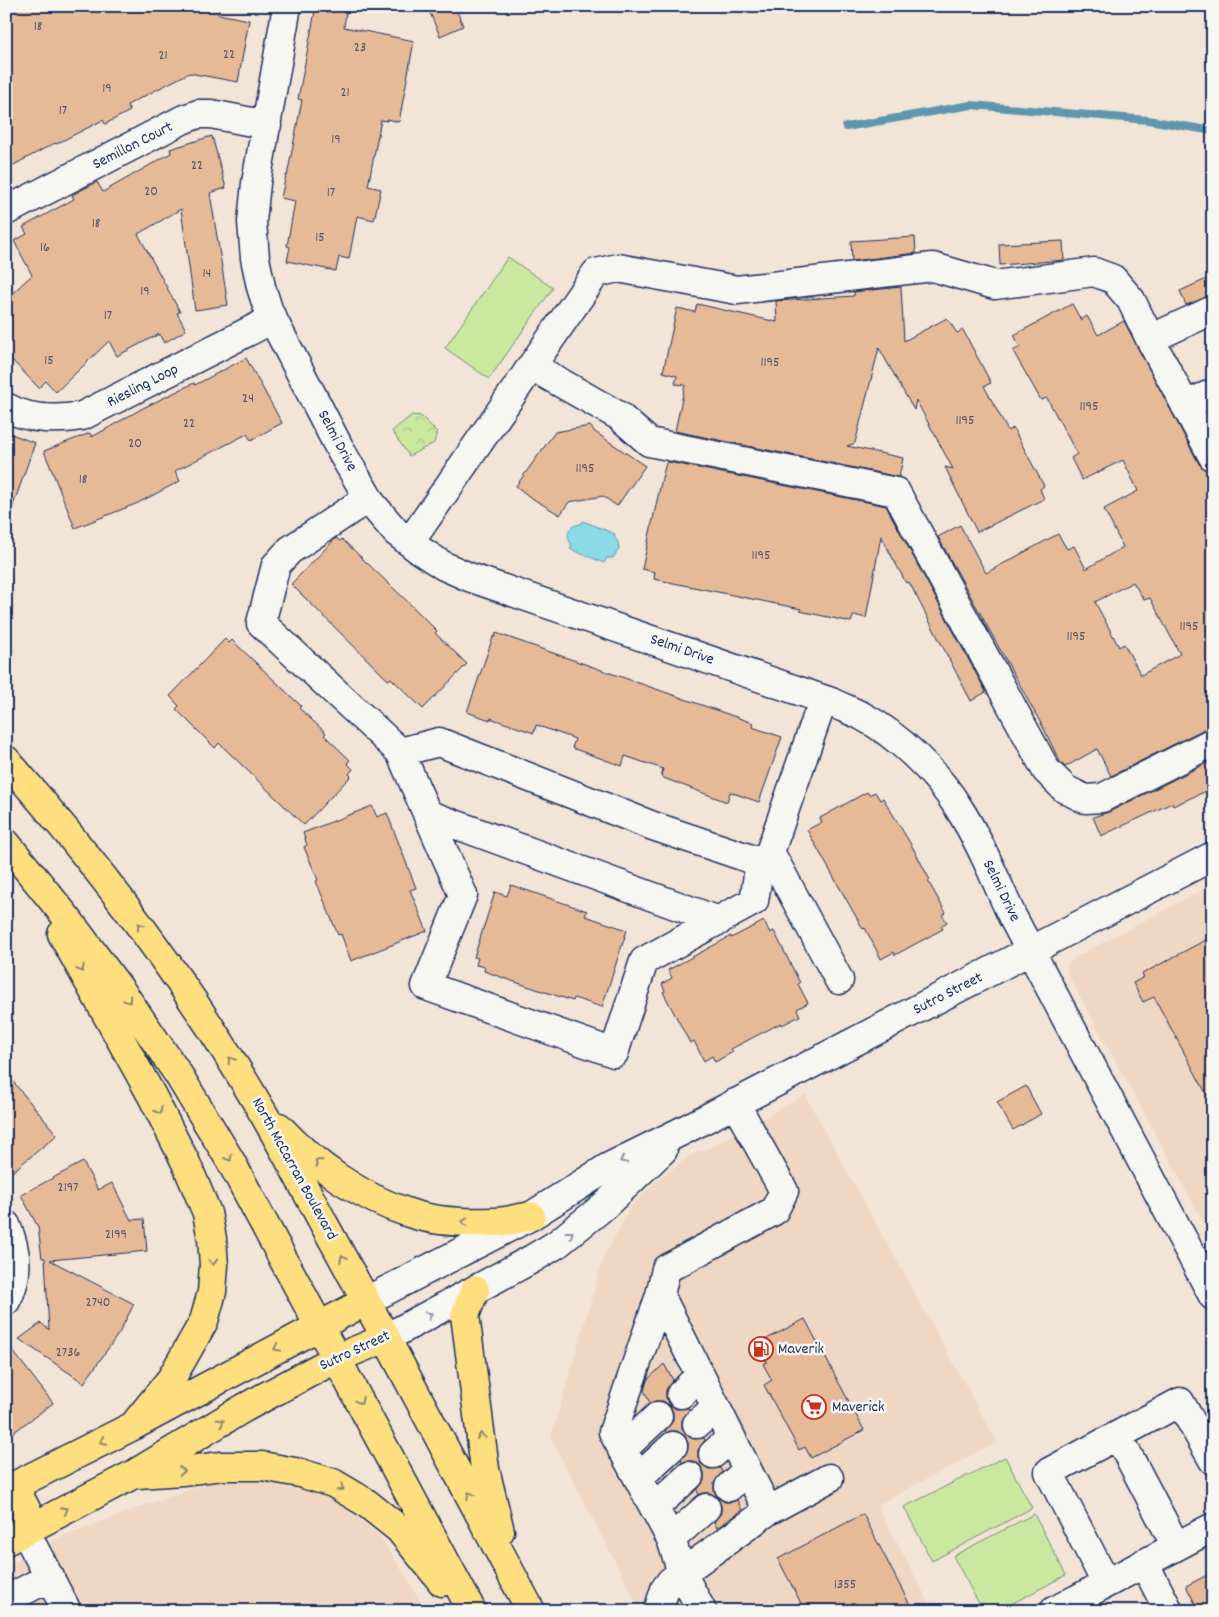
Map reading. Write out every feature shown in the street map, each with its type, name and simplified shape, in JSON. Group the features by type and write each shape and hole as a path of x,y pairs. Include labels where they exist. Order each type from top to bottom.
{"main road":[{"name":"North McCarran Boulevard","path":"6,760 42,801 153,943 257,1102 386,1338 531,1611"},
{"path":"6,843 122,992 178,1074 230,1160 472,1611"},
{"path":"24,864 152,1096 186,1163 207,1213 214,1265 212,1292 204,1321 171,1379 133,1426"},
{"path":"257,1102 296,1144 330,1173 368,1197 410,1214 452,1221 495,1222 531,1216"},
{"path":"475,1290 465,1315 470,1361 485,1469 509,1569"},
{"name":"Sutro Street","path":"10,1488 133,1426 366,1301"},
{"name":"Sutro Street","path":"16,1536 134,1474 244,1408 337,1358 386,1338"},
{"path":"134,1474 182,1472 222,1466 262,1466 300,1473 333,1483 365,1502 399,1529 465,1611"},
{"path":"10,1488 27,1511 16,1536"}],"street":[{"name":"Selmi Drive","path":"287,6 256,183 252,222 255,258 269,312 342,453 368,498 396,532 444,566 470,577 824,700 863,717 905,747 942,784 958,807 1031,951 1213,1296"},
{"name":"Semillon Court","path":"6,211 182,120 198,114 235,118 267,125"},
{"path":"410,542 596,274 618,268 737,290 933,266 995,285 1094,272 1113,279 1131,300 1213,458"},
{"path":"1150,339 1213,310"},
{"name":"Riesling Loop","path":"6,407 29,416 66,419 82,416 273,319"},
{"path":"533,367 619,416 649,442 896,492 1046,770 1065,789 1085,799 1102,798 1213,742"},
{"path":"1185,406 1213,393"},
{"path":"368,498 290,550 276,565 261,623 400,752 463,895 426,986 614,1053 644,961 754,901 765,857 824,700"},
{"path":"400,752 439,742 653,826 765,857 839,980"},
{"path":"427,814 719,921"},
{"name":"Sutro Street","path":"366,1301 531,1216 607,1168 1213,856"},
{"path":"702,1611 682,1573 671,1539 613,1432 660,1295 666,1269 774,1211 784,1191 735,1103"},
{"name":"Sutro Street","path":"386,1338 557,1244 604,1206 682,1131"},
{"path":"6,1225 13,1241 16,1264 12,1292 6,1301"},
{"path":"660,1295 691,1384 738,1479 768,1511"},
{"path":"1106,1583 1049,1472 1180,1402 1213,1460"},
{"path":"622,1450 658,1416"},
{"path":"1118,1436 1176,1546"},
{"path":"638,1478 673,1446"},
{"path":"654,1508 690,1476"},
{"path":"658,1611 665,1589 671,1581 768,1511 829,1478"},
{"path":"671,1539 706,1508"},
{"path":"1071,1607 1106,1583 1213,1527"},
{"path":"16,1536 50,1577 67,1611"},
{"path":"1144,1563 1169,1611"},
{"path":"6,1600 50,1577"}],"shaded area":[{"path":"1213,884 1213,1239 1067,973 1067,965 1076,957"},
{"name":"Maverik","path":"805,1095 997,1442 877,1505 933,1611 641,1611 551,1438 603,1259 631,1206 664,1175 693,1154 709,1148"},
{"path":"234,1477 288,1480 338,1501 379,1535 408,1580 425,1611 6,1611 6,1566 65,1535 183,1491"}],"green space":[{"path":"508,257 553,288 489,379 445,348"},
{"path":"412,415 421,416 437,432 434,443 409,456 392,431"},
{"path":"1005,1457 1032,1508 932,1561 904,1507"},
{"path":"1034,1514 1066,1575 998,1611 983,1611 953,1556"}],"water":[{"path":"583,521 615,534 614,537 618,542 619,549 613,558 607,558 604,563 570,549 572,545 568,538 569,531 573,526 581,524"}],"building":[{"path":"6,6 219,6 218,14 249,20 238,82 189,73 127,105 130,111 105,124 103,120 6,169"},
{"path":"316,6 347,6 344,27 414,41 399,122 387,119 387,121 381,120 368,186 381,189 374,220 357,216 349,259 339,257 336,271 287,261 290,247 287,246 295,201 281,198 302,100 298,99"},
{"path":"427,6 455,6 463,26 440,36"},
{"path":"212,136 226,188 210,193 228,305 195,310 181,209 138,234 180,312 177,313 186,330 164,343 159,334 117,356 109,341 56,392 46,381 39,388 6,354 6,299 32,275 14,241 27,234 23,227 74,199 72,195 97,182 103,192 171,153 170,149"},
{"path":"915,237 916,253 852,261 851,241"},
{"path":"1063,241 1064,260 1000,265 999,244"},
{"path":"1213,276 1213,295 1186,305 1180,291"},
{"path":"901,287 904,341 947,318 957,333 963,330 991,383 984,386 1008,431 1013,428 1044,486 1040,489 1044,499 977,532 945,467 953,469 916,400 914,410 879,348 855,443 847,446 903,458 899,477 675,431 685,385 675,384 677,376 663,372 677,308 695,312 697,304 777,322 776,301 854,296 854,292"},
{"path":"1072,304 1081,320 1087,316 1098,335 1124,321 1199,464 1205,470 1213,473 1213,727 1206,728 1111,776 1097,749 1065,767 1060,762 1044,729 938,537 960,525 986,573 1058,534 1067,549 1074,546 1086,569 1123,547 1104,509 1138,491 1123,460 1082,480 1071,458 1077,454 1047,398 1041,400 1013,351 1020,347 1014,335","holes":["1133,582 1144,600 1150,598 1180,654 1141,675 1124,644 1119,647 1095,602"]},
{"path":"246,358 282,423 251,440 247,434 175,471 180,481 138,503 75,528 44,451 90,433 92,437 143,408 194,383 195,385"},
{"path":"590,426 595,432 645,466 617,506 603,496 569,502 560,515 516,486 555,432"},
{"path":"6,432 35,443 9,517 6,517"},
{"path":"666,463 886,506 986,692 971,701 909,582 906,583 881,536 866,618 854,615 851,622 800,611 801,609 654,579 655,572 642,569 662,478"},
{"path":"336,538 340,541 342,539 411,605 437,631 435,633 467,664 423,709 391,678 388,680 291,584"},
{"path":"496,633 753,723 752,727 782,737 759,802 730,792 727,802 661,777 663,769 625,756 622,766 572,748 575,739 536,725 534,733 467,712"},
{"path":"225,639 229,643 232,640 301,706 299,708 326,733 324,735 350,760 347,763 353,769 349,774 351,776 304,825 219,743 215,748 176,709 179,706 170,696"},
{"path":"1213,760 1213,788 1173,806 1172,803 1101,836 1093,817 1109,812"},
{"path":"867,792 869,795 875,792 880,800 883,798 930,880 928,881 946,913 942,915 947,922 941,926 943,929 895,955 894,952 881,959 865,928 863,929 807,830 822,822 820,818"},
{"path":"372,806 377,817 387,813 416,888 410,890 427,931 351,961 341,934 338,935 316,881 318,880 304,847 307,845 303,833"},
{"path":"511,885 587,911 585,916 627,930 602,1007 574,998 573,1001 518,983 484,971 485,967 476,965 478,958 474,957 495,892 507,896"},
{"path":"764,921 770,933 774,931 808,1003 797,1009 800,1016 782,1025 781,1023 731,1049 733,1052 715,1062 712,1056 704,1061 694,1041 690,1043 663,992 665,991 662,984 672,978 668,970 731,936 731,938"},
{"path":"1213,936 1213,1106 1154,997 1143,1002 1133,983 1144,977 1142,974"},
{"path":"6,1073 57,1135 6,1177"},
{"path":"1026,1086 1041,1114 1013,1130 997,1102"},
{"path":"83,1162 98,1190 112,1183 131,1220 144,1219 147,1251 50,1260 134,1304 119,1333 84,1383 19,1339 41,1323 49,1330 45,1258 42,1258 38,1227 21,1195"},
{"name":"Maverick","path":"805,1319 864,1430 811,1458 805,1447 799,1450 764,1385 772,1380 763,1364 767,1362 757,1344"},
{"path":"6,1342 53,1403 6,1438"},
{"path":"664,1364 673,1380 666,1390 666,1398 670,1405 676,1409 688,1408 689,1410 682,1420 682,1428 685,1434 693,1439 704,1438 705,1440 698,1450 701,1464 709,1469 720,1468 722,1472 714,1483 717,1497 710,1493 699,1495 697,1490 704,1481 704,1472 700,1465 694,1461 682,1463 681,1460 688,1450 685,1436 677,1431 666,1433 665,1431 673,1421 673,1412 670,1406 663,1401 650,1403 644,1391 647,1380"},
{"path":"717,1497 725,1502 737,1500 742,1510 717,1528 714,1522 721,1513 721,1505"},
{"path":"863,1514 913,1611 805,1611 778,1559"},
{"path":"1213,1572 1213,1611 1199,1611 1186,1586"}],"waterway":[{"path":"846,127 971,105 1148,120 1213,131"}],"place":[{"name":"Maverik","path":"761,1349"},
{"name":"Maverick","path":"814,1407"}]}
